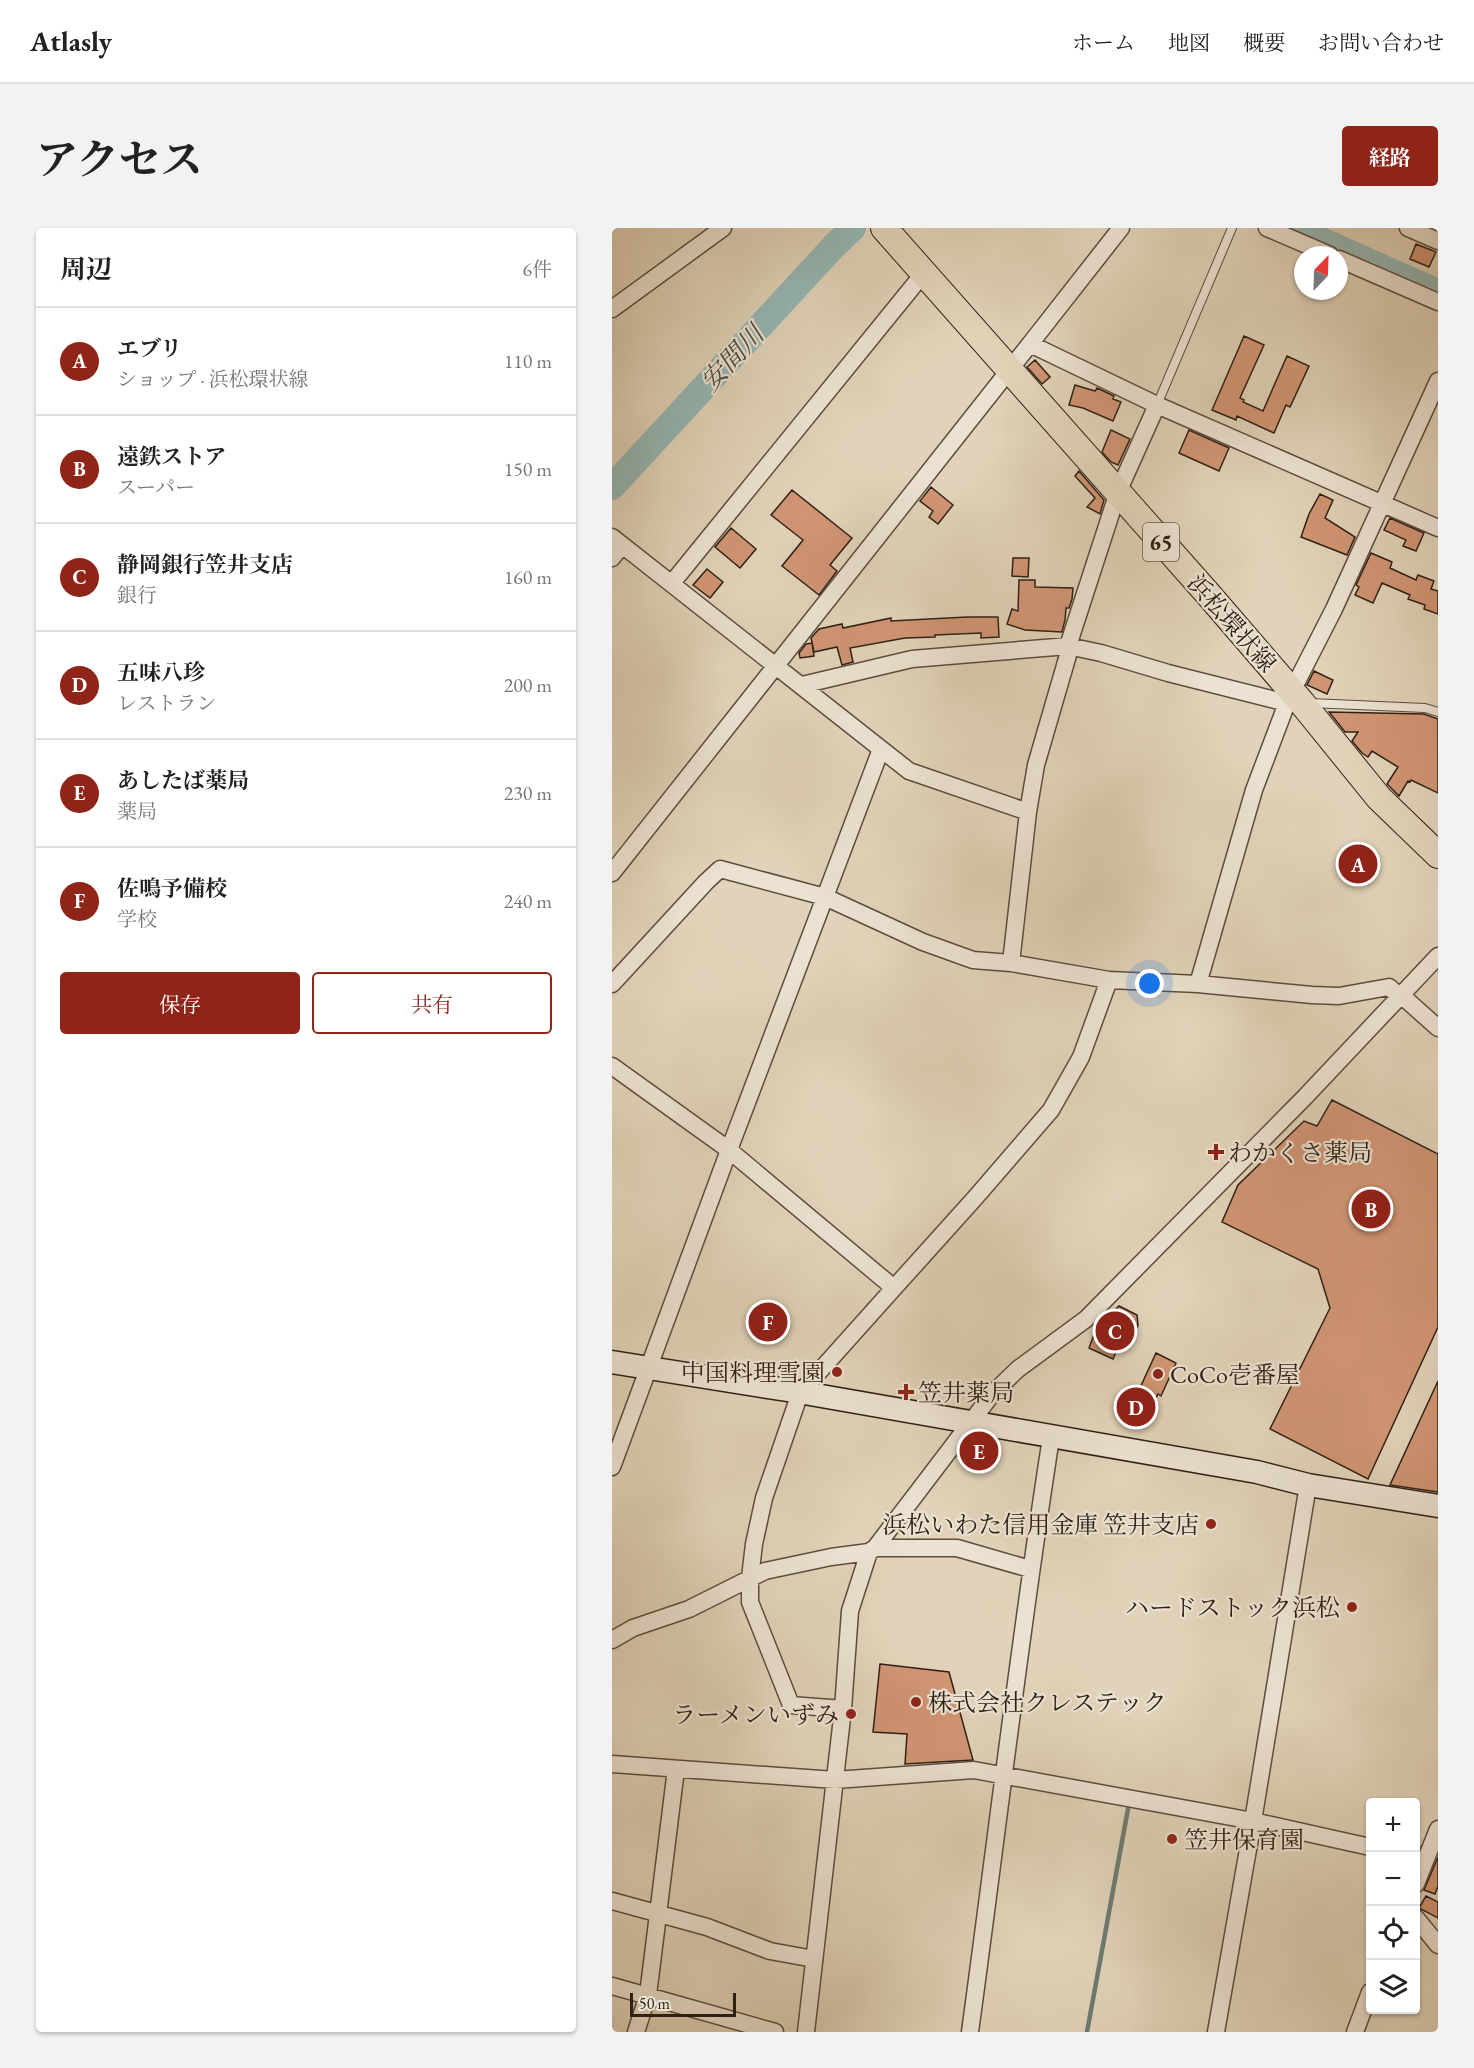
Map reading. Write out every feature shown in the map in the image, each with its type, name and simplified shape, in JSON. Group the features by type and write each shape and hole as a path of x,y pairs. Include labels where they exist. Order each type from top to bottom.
{"main road":[{"name":"浜松環状線","path":"884,228 1118,492 1379,798 1438,855"}],"street":[{"path":"612,309 723,228"},
{"path":"612,873 1121,228"},
{"path":"1268,228 1309,246"},
{"path":"1408,228 1438,241"},
{"path":"1348,263 1438,302"},
{"path":"672,583 923,274"},
{"path":"1030,344 1157,405 1438,528"},
{"path":"1198,984 1254,790 1438,381"},
{"path":"1011,963 1028,812 1036,765 1068,655 1068,646 1118,492 1157,405"},
{"path":"615,547 672,583 909,771 1028,812"},
{"path":"802,685 912,660 1068,646 1101,653 1168,673 1294,699"},
{"path":"612,1467 881,749"},
{"path":"612,984 720,868 825,897 923,942 973,960 1011,963 1109,980 1198,984 1330,996 1389,987 1438,1028"},
{"path":"806,2032 843,1709 850,1611 872,1550 993,1393 1018,1369 1086,1319 1305,1096 1438,956"},
{"path":"843,1709 790,1705 750,1602 754,1544 764,1498 800,1393 1051,1110 1081,1057 1109,980"},
{"path":"612,1066 729,1150 894,1288"},
{"path":"612,1362 1257,1472 1308,1485 1438,1506"},
{"path":"970,2032 1030,1569 1051,1438"},
{"path":"1216,2032 1308,1485"},
{"path":"612,1640 633,1628 689,1609 750,1578 785,1565 872,1550 957,1548 1030,1569"},
{"path":"612,1764 835,1780 974,1770 1254,1816 1366,1846"},
{"path":"636,2032 648,1995 676,1769"},
{"path":"1420,1875 1438,1829"},
{"path":"612,1901 707,1927 770,1951 814,1959"},
{"path":"1420,1923 1438,1945"},
{"path":"612,1986 775,2032"},
{"path":"1355,2032 1366,2004"}],"lane":[{"path":"1157,405 1232,228"},
{"path":"1294,699 1425,708 1438,712"}],"building":[{"path":"1416,244 1436,252 1429,267 1410,259"},
{"path":"1244,336 1264,345 1240,398 1244,400 1243,402 1263,411 1287,356 1309,366 1290,407 1286,405 1274,433 1237,416 1236,420 1212,410"},
{"path":"1035,360 1050,377 1042,384 1027,367"},
{"path":"1075,385 1095,391 1097,388 1121,402 1113,421 1083,408 1069,405"},
{"path":"1111,430 1130,439 1118,465 1111,462 1102,452"},
{"path":"1189,430 1229,448 1219,471 1179,453"},
{"path":"1079,471 1104,500 1100,514 1087,507 1095,498 1075,476"},
{"path":"931,487 953,505 938,524 929,517 933,511 920,501"},
{"path":"792,490 852,538 830,565 837,571 819,595 782,566 803,540 771,515"},
{"path":"1320,494 1333,500 1325,518 1355,537 1347,555 1301,537 1309,514"},
{"path":"1390,518 1424,533 1416,551 1403,546 1406,540 1384,530"},
{"path":"731,528 756,549 740,568 715,547"},
{"path":"1371,553 1392,562 1390,568 1416,580 1418,575 1434,581 1431,589 1438,591 1438,614 1424,609 1425,605 1408,599 1410,595 1382,583 1373,603 1355,595 1359,587 1356,585"},
{"path":"1013,558 1029,558 1028,577 1012,576"},
{"path":"707,569 723,582 710,598 693,585"},
{"path":"1019,580 1035,580 1035,587 1073,588 1069,608 1066,608 1062,632 1025,630 1007,624 1012,609 1018,611"},
{"path":"998,617 999,637 981,638 981,633 905,638 850,648 853,662 842,665 837,647 814,652 811,638 819,629 842,624 843,628 891,618 891,621"},
{"path":"812,643 814,656 800,658 799,653 806,644"},
{"path":"1314,671 1333,680 1327,694 1307,685"},
{"path":"1329,712 1424,714 1438,719 1438,793 1411,780 1399,796 1387,784 1398,767 1372,751 1368,757 1362,753 1352,741 1358,732 1345,732"},
{"path":"1332,1100 1438,1154 1438,1327 1368,1479 1270,1429 1330,1308 1318,1269 1222,1222 1238,1185 1304,1121 1317,1126"},
{"path":"1119,1306 1137,1315 1138,1325 1133,1336 1123,1335 1113,1359 1089,1348 1097,1327"},
{"path":"1156,1353 1176,1363 1161,1396 1158,1394 1142,1428 1117,1417 1131,1386 1139,1390"},
{"path":"1438,1381 1438,1492 1390,1485"},
{"name":"株式会社クレステック","path":"880,1664 949,1672 973,1760 905,1764 907,1734 873,1732"},
{"path":"1438,1857 1438,1886 1435,1894 1424,1890"},
{"path":"1426,1896 1438,1902 1438,1918 1420,1909"}],"waterway":[{"name":"安間川","path":"612,487 853,228"},
{"name":"安間川","path":"1294,228 1438,292"},
{"path":"1087,2032 1128,1809"},
{"path":"1420,1848 1438,1852"}],"place":[{"name":"エブリ","path":"1358,864"},
{"name":"わかくさ薬局","path":"1216,1152"},
{"name":"遠鉄ストア","path":"1371,1209"},
{"name":"佐鳴予備校","path":"768,1322"},
{"name":"静岡銀行笠井支店","path":"1115,1331"},
{"name":"中国料理雪園","path":"837,1372"},
{"name":"CoCo壱番屋","path":"1158,1374"},
{"name":"笠井薬局","path":"906,1392"},
{"name":"五味八珍","path":"1136,1407"},
{"name":"あしたば薬局","path":"979,1451"},
{"name":"浜松いわた信用金庫 笠井支店","path":"1211,1524"},
{"name":"ハードストック浜松","path":"1352,1607"},
{"name":"株式会社クレステック","path":"916,1702"},
{"name":"ラーメンいずみ","path":"851,1714"},
{"name":"笠井保育園","path":"1172,1839"}]}
